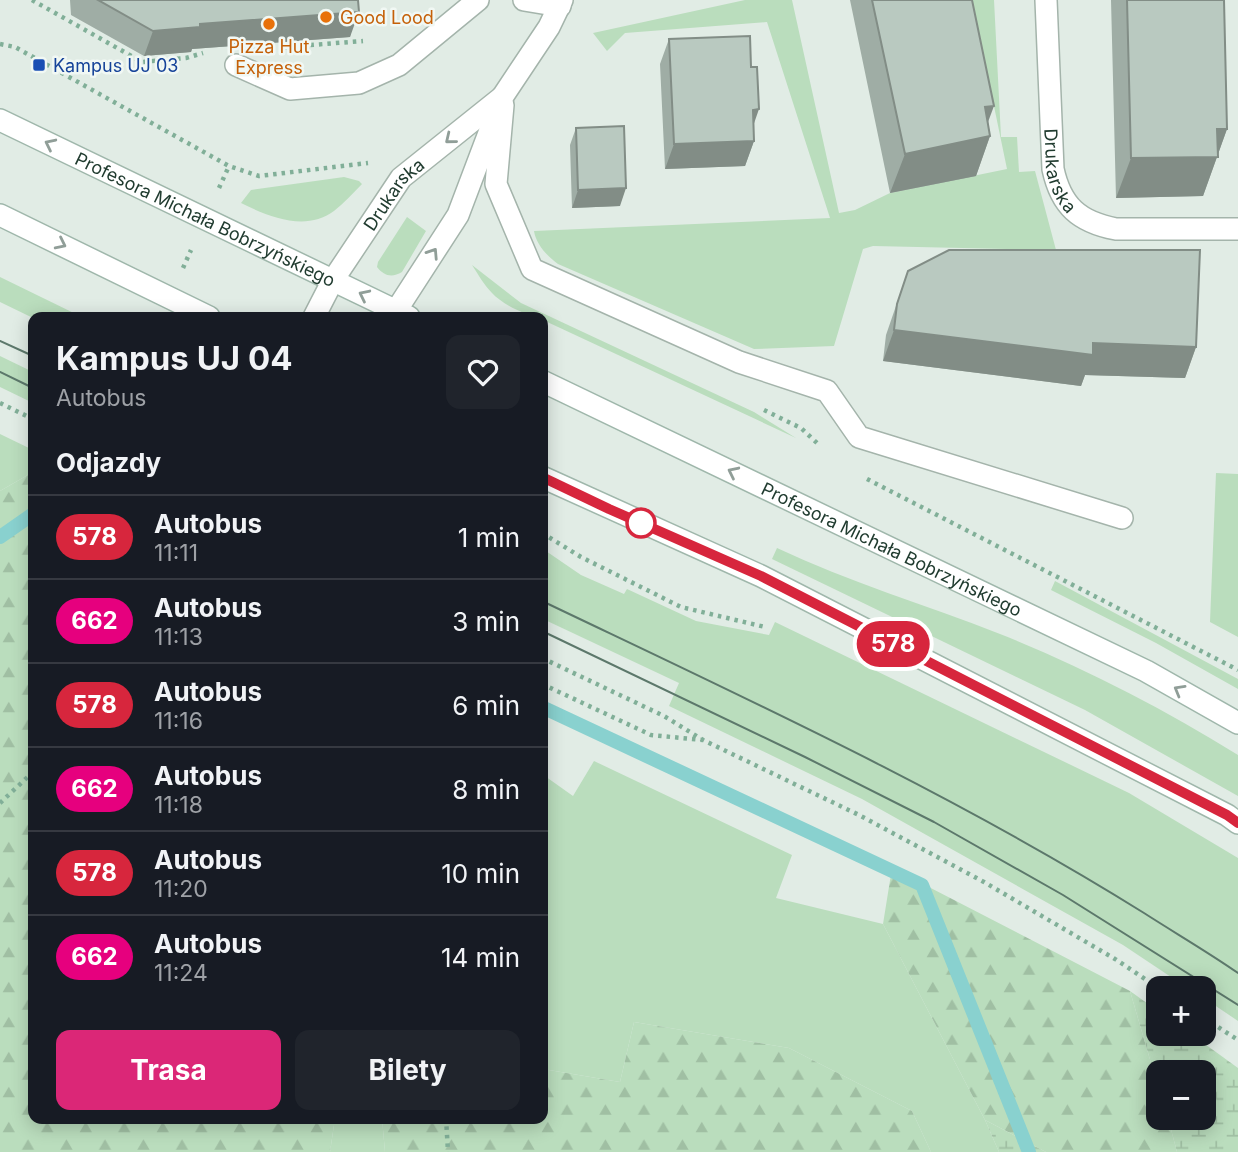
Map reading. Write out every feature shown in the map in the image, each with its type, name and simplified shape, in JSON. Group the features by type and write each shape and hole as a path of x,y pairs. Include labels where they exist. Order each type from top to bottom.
{"main road":[{"path":"236,65 290,89 359,83 399,65 478,0"},
{"path":"524,0 561,3"},
{"name":"Drukarska","path":"1046,0 1054,169 1057,186 1070,208 1098,225 1116,229 1238,229"},
{"name":"Drukarska","path":"401,312 458,215 503,96 561,3"},
{"path":"503,96 496,184 532,269 739,362 827,391 859,437 1122,518"},
{"name":"Drukarska","path":"317,312 333,280 401,178 503,96"},
{"name":"Profesora Michała Bobrzyńskiego","path":"0,120 333,280 393,312"},
{"path":"0,215 199,312"},
{"name":"Profesora Michała Bobrzyńskiego","path":"548,384 1146,671 1238,723"},
{"path":"548,480 761,576 1238,823"}],"path":[{"path":"0,44 15,47 229,166 259,176 377,162"},
{"path":"0,403 28,417"},
{"path":"548,537 581,557 681,607 765,627"},
{"path":"548,662 664,716 703,740 859,816 985,882 1146,980"},
{"path":"548,687 651,736 703,740"},
{"path":"0,803 28,777"},
{"path":"1216,1026 1238,1040"},
{"path":"446,1124 448,1152"}],"green space":[{"path":"745,0 792,0 839,213 855,210 890,193 1007,169 972,0 994,0 1001,137 1017,137 1019,172 1035,171 1056,250 873,246 863,249 834,346 754,349 554,261 540,245 534,231 830,218 767,22 625,33 607,51 593,33"},
{"path":"344,177 362,184 334,211 312,221 275,217 241,203 251,190"},
{"path":"407,217 426,231 402,272 395,275 385,274 377,267 378,262"},
{"path":"472,265 521,303 540,312 522,312 515,309 492,293"},
{"path":"0,277 72,312 28,312 28,316 0,302"},
{"path":"548,316 754,412 796,438 548,322"},
{"path":"0,356 28,370 28,401 0,387"},
{"path":"0,434 28,448 28,475 0,491"},
{"path":"1216,473 1238,474 1238,637 1210,622"},
{"path":"28,475 28,1124 334,1124 330,1152 0,1152 0,491"},
{"path":"777,548 832,572 1031,647 1092,674 1151,705 1238,755 1238,796 1085,710 772,559"},
{"path":"548,552 581,575 624,594 627,589 696,621 769,635 775,622 1129,793 1238,858 1238,1021 1216,1006 1216,976 1170,976 1123,945 862,799 669,706 679,683 548,621"},
{"path":"1055,581 1238,679 1238,689 1156,643 1051,590"},
{"path":"594,761 792,855 776,898 883,924 999,1152 931,1152 912,1111 789,1048 634,1022 620,1082 548,1070 548,778 573,796"},
{"path":"892,868 1130,991 1150,1060 1146,1060 1146,1130 1171,1130 1177,1152 1046,1152 985,1120 883,924"},
{"path":"1130,991 1146,1002 1146,1046"},
{"path":"634,1022 789,1048 912,1111 931,1152 385,1152 383,1124 548,1124 548,1070 620,1082"},
{"path":"1146,1046 1208,1046 1238,1068 1238,1152 1177,1152 1171,1130 1216,1130 1216,1060 1150,1060"},
{"path":"985,1120 1046,1152 999,1152"},
{"path":"334,1124 383,1124 385,1152 330,1152"}],"building":[{"path":"98,0 358,0 359,12 200,24 200,27 153,31"},
{"path":"872,0 972,0 994,106 985,107 990,136 905,154"},
{"path":"1127,0 1224,0 1227,129 1217,129 1218,157 1131,158"},
{"path":"750,36 751,67 757,67 759,109 753,110 754,141 674,144 669,39"},
{"path":"624,126 626,188 578,190 576,128"},
{"path":"949,250 1200,250 1196,347 1093,343 1093,355 894,330 897,304 908,271"}],"waterway":[{"path":"0,537 28,517"},
{"path":"548,710 922,885 1029,1152"}],"tram line":[{"path":"0,341 28,354"},
{"path":"0,372 28,386"},
{"path":"548,604 772,711 998,827 1144,913 1238,973"},
{"path":"548,634 934,822 1063,895 1238,1005"}],"bus line":[{"name":"578","path":"548,480 761,576 1238,823"}],"place":[{"name":"Good Lood","path":"326,17"},
{"name":"Pizza Hut Express","path":"269,24"},
{"name":"Kampus UJ 03","path":"39,65"}]}
